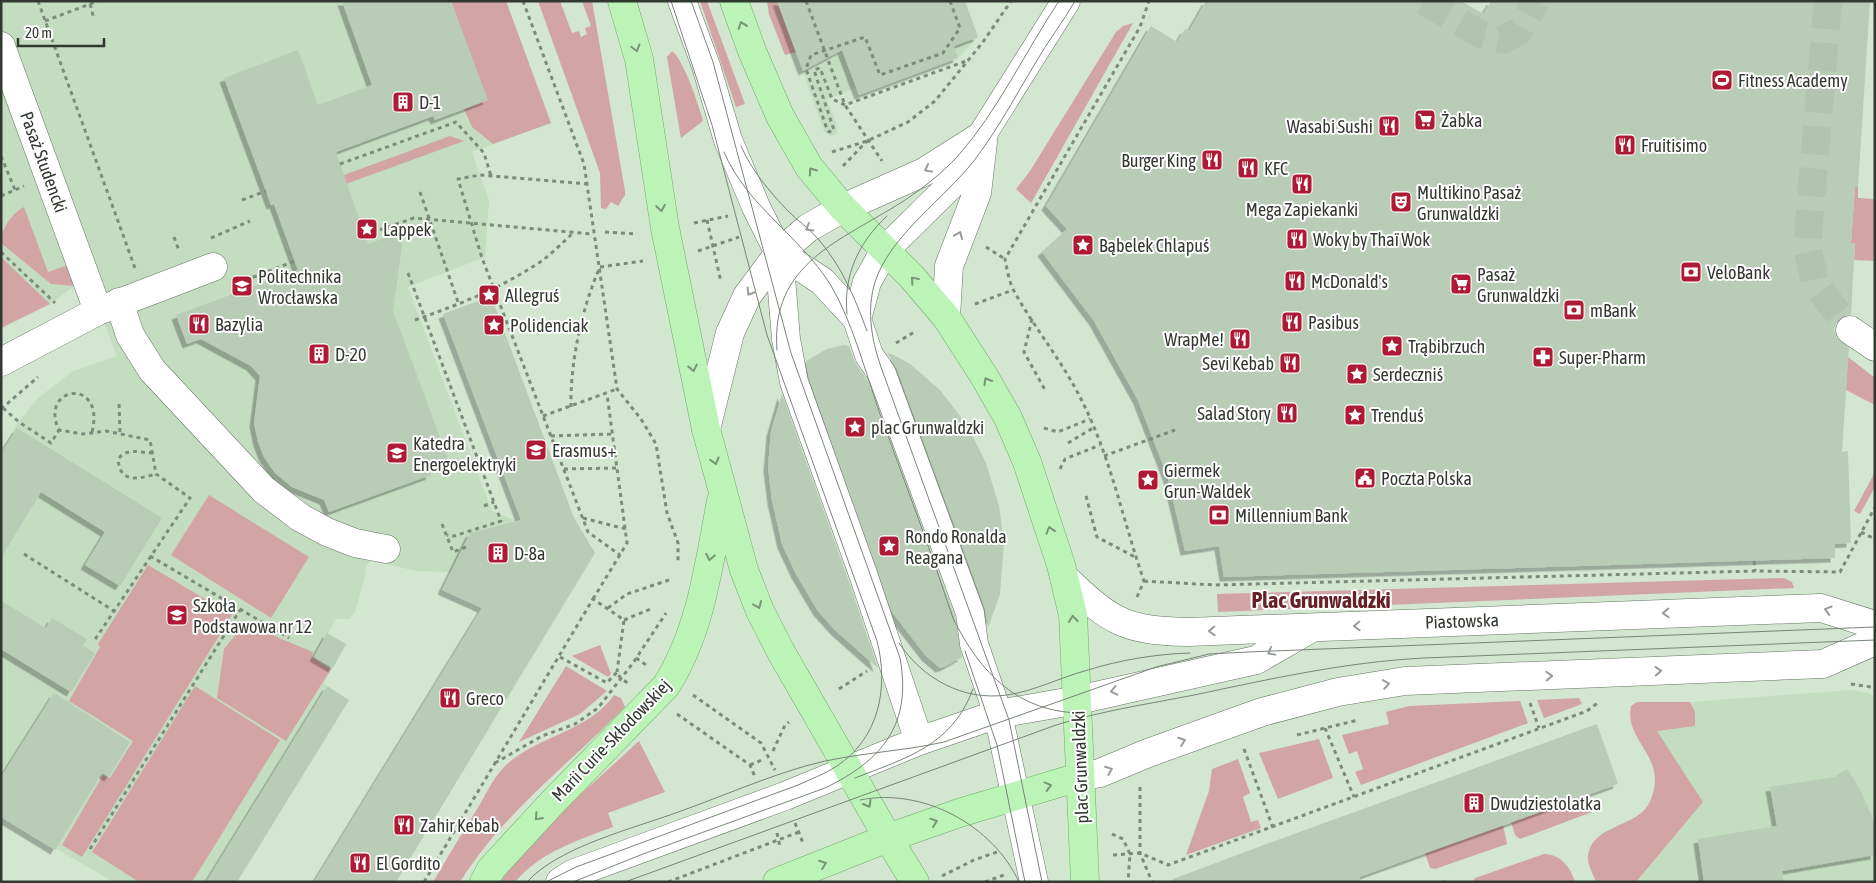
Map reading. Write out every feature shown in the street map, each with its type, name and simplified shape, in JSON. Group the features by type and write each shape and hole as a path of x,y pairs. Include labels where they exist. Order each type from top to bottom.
{"main road":[{"path":"622,1 639,59 665,228 706,430 744,570 760,611 848,770 888,838 926,880"},
{"name":"plac Grunwaldzki","path":"734,1 752,51 780,116 809,167 843,208 885,250 946,317 984,376 1008,418 1042,504 1064,577 1073,615 1085,882"},
{"name":"Marii Curie-Skłodowskiej","path":"484,882 491,869 550,805 656,699 674,673 704,592 723,492"},
{"path":"778,882 888,838 1016,794 1080,777"}],"street":[{"path":"682,1 706,66 728,140 756,207 779,253 786,339 794,382 860,565 919,741"},
{"path":"857,320 867,282 885,250 950,186 1066,1"},
{"name":"Pasaż Studencki","path":"1,46 86,278 130,335 152,370 264,490 301,518 327,532 355,543 386,549"},
{"path":"706,430 730,333 747,296 779,253 801,233 843,208 924,172 984,134"},
{"path":"946,317 949,266 977,193 984,134"},
{"path":"779,253 822,281 857,320 869,355 882,374 970,613 974,644 998,714 1034,882"},
{"path":"1,362 108,307 143,292 213,267"},
{"path":"1850,330 1875,347"},
{"name":"Piastowska","path":"1064,577 1113,618 1127,625 1151,632 1313,628 1821,608 1875,625"},
{"path":"560,882 572,874 785,796 919,741 998,714 1078,700 1256,660 1313,628"},
{"path":"1080,777 1100,773 1148,753 1262,712 1338,692 1405,681 1823,664 1875,641"}],"path":[{"path":"38,1 143,292"},
{"path":"45,21 98,1"},
{"path":"524,1 584,164 617,389 641,419 656,444 667,514 678,543 678,570"},
{"path":"806,1 845,105 867,141 884,163"},
{"path":"950,1 960,28 943,53 880,75 865,37 811,55 806,69 829,132 834,130 834,127 814,70 820,68 832,99 845,105 969,60"},
{"path":"831,152 867,141 908,122 935,101 969,60 1011,1"},
{"path":"1135,602 1144,581 1114,482 1090,418 1083,401 1054,350 1013,290 1005,258 1140,28 1149,1"},
{"path":"90,4 94,19"},
{"path":"340,164 456,122 484,153 491,176"},
{"path":"848,162 867,141"},
{"path":"1,156 15,190"},
{"path":"588,184 491,176 458,178 494,289 588,532 620,555"},
{"path":"242,200 266,191"},
{"path":"420,192 459,305"},
{"path":"694,223 728,216"},
{"path":"365,235 414,218 592,234"},
{"path":"707,220 723,290"},
{"path":"605,232 636,234"},
{"path":"414,320 459,305 494,289 539,263 573,233"},
{"path":"174,237 179,252"},
{"path":"699,251 734,240"},
{"path":"980,243 1005,258"},
{"path":"1,252 59,308"},
{"path":"600,267 640,261"},
{"path":"571,407 570,389 577,348 592,286 600,267"},
{"path":"408,273 501,521 454,536 447,535"},
{"path":"974,304 1013,290"},
{"path":"1032,318 1024,352 1045,390"},
{"path":"894,344 916,331"},
{"path":"543,416 617,389"},
{"path":"59,430 55,420 57,402 64,395 76,393 84,395 92,403 96,418 92,432"},
{"path":"424,882 627,543 607,394"},
{"path":"119,404 120,433"},
{"path":"3,408 19,422 51,443 59,430"},
{"path":"1058,432 1090,418"},
{"path":"1068,443 1093,428"},
{"path":"59,430 73,434 92,432 120,433 150,440 156,474 190,498 94,641"},
{"path":"1104,456 1175,430"},
{"path":"551,436 612,434"},
{"path":"1065,459 1100,445"},
{"path":"153,453 124,452 118,459 121,472 127,477 141,478 156,474"},
{"path":"564,469 617,468"},
{"path":"1086,496 1097,538 1136,557"},
{"path":"484,506 494,502"},
{"path":"1144,581 1215,585 1755,571 1840,572 1875,507"},
{"path":"583,518 626,529"},
{"path":"442,524 453,552 469,546"},
{"path":"1861,532 1875,539"},
{"path":"24,554 114,611"},
{"path":"150,556 289,638"},
{"path":"1754,561 1755,571"},
{"path":"608,608 627,594 669,580"},
{"path":"593,599 624,620"},
{"path":"495,763 542,736 575,724 598,708 623,680 672,605"},
{"path":"624,620 651,609"},
{"path":"90,849 240,610"},
{"path":"560,657 607,683 616,672 624,620"},
{"path":"839,689 868,671"},
{"path":"616,672 623,680"},
{"path":"690,693 761,743 776,772"},
{"path":"1528,698 1539,728"},
{"path":"1122,855 1140,854 1168,865 1587,711 1605,698"},
{"path":"669,708 750,766 755,777"},
{"path":"773,751 785,725 789,722"},
{"path":"1325,728 1354,797"},
{"path":"1244,749 1273,828"},
{"path":"750,766 762,760"},
{"path":"1140,782 1140,854 1152,882"},
{"path":"795,822 802,839"},
{"path":"668,882 799,832"},
{"path":"776,834 780,847"},
{"path":"1104,834 1123,839 1130,854 1128,882"},
{"path":"926,880 993,854"},
{"path":"985,882 1008,874"}],"shaded area":[{"name":"Politechnika Wrocławska","path":"1,1 506,1 551,123 472,152 489,200 485,257 408,287 492,511 517,521 528,560 476,573 416,571 371,560 366,566 365,577 355,612 349,619 336,619 314,657 333,668 324,682 327,686 349,700 237,882 114,882 1,817 1,453 17,424 38,398 73,371 117,356 105,325 92,330 74,286 50,304 1,328"},
{"path":"451,1 506,1 551,123 493,144 472,127 464,109 487,100"},
{"path":"538,1 560,1 572,33 579,31 581,37 587,34 585,28 591,26 582,1 592,1 625,191 625,195 618,206 611,202 606,209 601,208 600,173"},
{"path":"700,1 707,1 745,104 736,107"},
{"path":"767,1 978,37 958,58 859,95 856,88 827,99 838,129 836,134 831,136 824,131 796,52 785,55 769,14"},
{"path":"767,1 777,1 796,52 785,55 769,14"},
{"path":"1133,23 1031,203 1016,189 1030,171 1116,32 1123,26"},
{"path":"672,51 677,56 686,73 703,121 681,138 667,57"},
{"path":"450,136 464,141 346,184 344,175"},
{"path":"1855,187 1858,187 1858,198 1875,199 1875,261 1854,260 1855,244 1851,243"},
{"path":"24,207 48,272 68,265 74,286 51,284 1,243 3,232 8,222 15,213"},
{"path":"1,257 50,304 1,328"},
{"path":"1848,357 1875,378 1875,405 1846,390"},
{"path":"1875,472 1875,487 1860,514 1854,511"},
{"path":"209,495 309,557 271,618 171,555"},
{"path":"148,565 232,615 82,857 62,845 103,775 110,778 133,741 69,701 100,647 98,644"},
{"path":"1784,578 1792,582 1794,588 1218,612 1217,594"},
{"path":"245,623 254,629 262,628 279,638 313,652 312,657 331,669 286,741 217,698 224,649"},
{"path":"600,645 611,674 608,677 572,656"},
{"path":"566,666 607,691 580,714 519,742"},
{"path":"195,686 280,740 192,882 139,882 92,852"},
{"path":"1851,690 1869,693 1875,697 1875,882 1636,882 1703,802 1637,702 1690,702"},
{"path":"614,695 621,698 625,707 516,811 477,857 460,882 433,882 493,781 507,764 525,751 592,717"},
{"path":"1579,698 1582,704 1544,718 1537,700"},
{"path":"1520,701 1528,723 1361,785 1355,772 1363,769 1357,751 1349,754 1342,735 1389,724 1386,712 1409,706"},
{"path":"1637,702 1690,702 1695,712 1695,726 1657,731 1703,802 1636,882 1596,882 1588,859 1592,845 1598,837 1637,816 1645,809 1651,799 1655,784 1654,771 1650,760 1634,730 1631,719 1631,706"},
{"path":"1319,739 1333,778 1278,799 1259,753"},
{"path":"639,741 665,792 608,813 613,827 560,848 536,862 515,882 500,882 515,862 548,826"},
{"path":"1238,759 1250,793 1243,797 1251,822 1258,820 1261,828 1186,855 1209,791 1212,769"},
{"path":"1586,796 1592,812 1520,839 1515,835 1511,822"},
{"path":"1503,825 1507,844 1435,869 1430,868 1425,853"},
{"path":"1544,854 1564,862 1575,882 1473,882 1475,878"}],"building":[{"name":"D-20","path":"342,1 451,1 488,100 435,120 433,116 336,152 368,244 404,231 393,311 448,459 428,467 431,475 329,512 324,500 292,487 275,473 264,457 258,442 254,423 260,376 251,366 201,339 187,344 176,315 298,270 274,204 271,205 224,78 298,50 318,105 372,85"},
{"path":"777,1 965,1 978,37 954,46 958,58 859,95 842,50 803,71"},
{"name":"Pasaż Grunwaldzki","path":"1206,1 1461,1 1483,14 1491,1 1870,1 1858,187 1855,187 1851,243 1855,243 1851,314 1837,321 1834,329 1836,337 1849,348 1842,452 1848,451 1851,543 1835,544 1835,558 1224,577 1219,546 1185,551 1168,478 1138,400 1094,321 1042,252 1067,229 1046,206 1151,26 1177,42 1185,29 1189,31"},
{"path":"491,296 574,518 595,553 396,882 314,882 482,608 442,590 470,533 521,520 443,314"},
{"path":"844,345 849,346 856,364 868,381 955,617 962,657 940,668 926,656 892,612 809,378 806,361 827,349"},
{"path":"887,353 910,364 940,390 967,425 986,463 999,506 1004,543 1000,594 988,628 985,608 897,369"},
{"path":"782,394 878,668 836,631 818,611 796,574 782,544 772,500 768,467 771,432"},
{"path":"17,428 162,518 120,586 85,565 105,532 41,492 1,558 1,453"},
{"path":"1,601 46,628 52,618 87,639 83,646 95,653 71,692 1,649"},
{"path":"327,633 346,644 333,668 314,657"},
{"path":"327,686 349,700 237,882 206,882"},
{"path":"54,693 130,742 109,777 102,773 55,850 1,817 1,777"},
{"name":"Dwudziestolatka","path":"1597,724 1618,784 1359,877 1360,882 1174,882 1173,879 1269,843"},
{"path":"1847,769 1859,787 1875,823 1875,855 1782,871 1784,882 1704,882 1698,839 1777,826 1770,787 1834,777"}],"tunnel":[{"path":"1424,1 1482,35 1503,40 1519,31 1536,1"},
{"path":"1828,1 1807,246 1815,283 1850,330"}],"tram line":[{"path":"546,882 576,867 798,785 832,769 851,755 863,741 871,727 881,694 882,676 877,641 767,335 712,125 671,1"},
{"path":"573,882 643,854 825,788 863,765 877,752 889,737 897,721 902,702 903,681 900,658 791,353 713,62 691,1"},
{"path":"777,350 778,320 785,296 797,275 814,258 834,243 924,187 957,157 998,101 1059,1"},
{"path":"1042,882 1009,720 881,367 874,345 871,309 874,286 886,259 908,230 961,176 982,150 1075,1"},
{"path":"741,146 750,164 768,188 788,211 815,236 835,261 853,295 867,331"},
{"path":"724,152 746,189 759,205 804,250 830,284 838,298 858,346 879,411 953,618 964,638 989,672 1021,698 1040,706 1061,711 1085,713"},
{"path":"847,314 848,286 855,260 868,237 887,216"},
{"path":"527,882 541,869 558,858 599,839 777,775 826,761 944,742 1156,667 1209,654 1875,627"},
{"path":"625,882 1056,725 1107,712 1280,677 1366,663 1424,658 1875,640"},
{"path":"899,643 909,656 932,677 960,691 991,696 1017,693 1100,666 1125,660 1190,653"},
{"path":"965,651 997,745 1025,882"},
{"path":"855,778 909,756 940,737 953,724 964,708 973,689"},
{"path":"860,800 884,797 907,799 931,805 953,815 974,828 992,843 1007,862 1019,882"}],"place":[{"name":"Fitness Academy","path":"1722,80"},
{"name":"D-1","path":"403,102"},
{"name":"Żabka","path":"1425,120"},
{"name":"Wasabi Sushi","path":"1389,126"},
{"name":"Fruitisimo","path":"1625,145"},
{"name":"Burger King","path":"1212,160"},
{"name":"KFC","path":"1248,168"},
{"name":"Mega Zapiekanki","path":"1302,184"},
{"name":"Multikino Pasaż Grunwaldzki","path":"1401,202"},
{"name":"Lappek","path":"367,229"},
{"name":"Woky by Thaï Wok","path":"1297,239"},
{"name":"Bąbelek Chlapuś","path":"1083,245"},
{"name":"VeloBank","path":"1691,272"},
{"name":"McDonald's","path":"1295,281"},
{"name":"Pasaż Grunwaldzki","path":"1461,284"},
{"name":"Politechnika Wrocławska","path":"242,286"},
{"name":"Allegruś","path":"489,295"},
{"name":"mBank","path":"1574,310"},
{"name":"Pasibus","path":"1292,322"},
{"name":"Bazylia","path":"199,324"},
{"name":"Polidenciak","path":"494,325"},
{"name":"WrapMe!","path":"1240,339"},
{"name":"Trąbibrzuch","path":"1392,346"},
{"name":"D-20","path":"319,354"},
{"name":"Super-Pharm","path":"1543,357"},
{"name":"Sevi Kebab","path":"1290,363"},
{"name":"Serdeczniś","path":"1357,374"},
{"name":"Salad Story","path":"1287,413"},
{"name":"Trenduś","path":"1355,415"},
{"name":"plac Grunwaldzki","path":"855,427"},
{"name":"Erasmus+","path":"536,450"},
{"name":"Katedra Energoelektryki","path":"397,453"},
{"name":"Poczta Polska","path":"1365,478"},
{"name":"Giermek Grun-Waldek","path":"1148,480"},
{"name":"Millennium Bank","path":"1219,515"},
{"name":"Rondo Ronalda Reagana","path":"889,546"},
{"name":"D-8a","path":"498,553"},
{"name":"Szkoła Podstawowa nr 12","path":"177,615"},
{"name":"Greco","path":"450,698"},
{"name":"Dwudziestolatka","path":"1474,803"},
{"name":"Zahir Kebab","path":"404,825"},
{"name":"El Gordito","path":"360,863"}],"district":[{"name":"Plac Grunwaldzki","path":"1321,600"}]}
